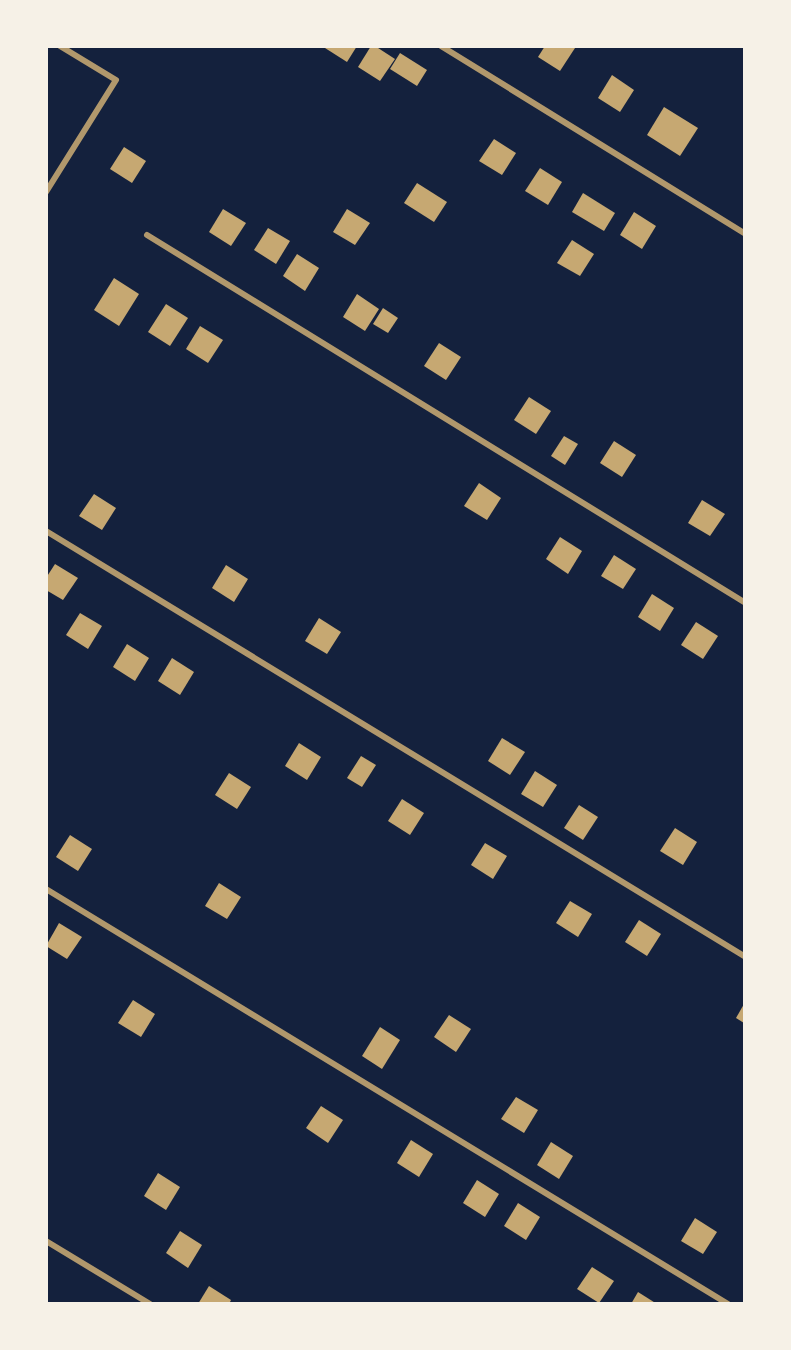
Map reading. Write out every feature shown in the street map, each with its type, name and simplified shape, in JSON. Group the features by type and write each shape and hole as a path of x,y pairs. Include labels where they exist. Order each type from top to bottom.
{"street":[{"path":"46,192 116,80 60,46"},
{"path":"441,46 744,234"},
{"path":"147,235 744,602"},
{"path":"46,531 744,956"},
{"path":"46,889 728,1304"},
{"path":"46,1241 150,1304"}],"building":[{"path":"326,46 357,46 347,62 325,48"},
{"path":"371,46 375,46 395,59 380,81 358,67"},
{"path":"545,46 575,48 560,71 538,57"},
{"path":"400,53 427,70 417,86 390,69"},
{"path":"612,75 634,90 620,112 598,98"},
{"path":"664,107 698,128 680,156 647,135"},
{"path":"494,139 516,153 502,175 479,161"},
{"path":"124,147 146,161 132,183 110,169"},
{"path":"540,168 562,182 548,205 525,191"},
{"path":"417,183 447,202 434,222 404,203"},
{"path":"583,193 615,213 604,231 572,212"},
{"path":"223,209 246,223 231,246 209,232"},
{"path":"347,209 370,223 355,245 333,232"},
{"path":"634,212 656,226 642,249 620,235"},
{"path":"268,228 290,241 276,264 254,250"},
{"path":"572,240 594,254 580,276 557,263"},
{"path":"297,254 319,268 305,291 283,276"},
{"path":"114,278 139,294 119,326 94,310"},
{"path":"357,294 379,309 365,331 343,317"},
{"path":"166,304 188,318 170,346 148,332"},
{"path":"383,308 398,318 388,333 373,324"},
{"path":"200,326 223,340 208,363 186,349"},
{"path":"439,343 461,357 446,380 424,366"},
{"path":"529,397 551,411 536,434 514,420"},
{"path":"564,436 578,444 565,465 551,456"},
{"path":"614,441 636,455 622,477 600,463"},
{"path":"479,483 501,498 487,520 464,506"},
{"path":"94,494 116,508 102,530 79,516"},
{"path":"702,500 725,514 710,536 688,523"},
{"path":"560,537 582,551 568,574 546,559"},
{"path":"614,555 636,569 623,589 601,576"},
{"path":"55,564 78,578 63,600 46,590 46,578"},
{"path":"226,565 248,579 234,602 212,588"},
{"path":"652,594 674,608 660,631 638,617"},
{"path":"80,613 102,626 88,649 66,635"},
{"path":"319,618 341,632 327,654 305,641"},
{"path":"696,622 718,636 703,659 681,645"},
{"path":"127,644 149,658 135,681 113,667"},
{"path":"172,658 194,672 180,695 158,681"},
{"path":"502,738 525,752 510,775 488,761"},
{"path":"299,743 321,757 307,780 285,766"},
{"path":"361,756 376,765 362,787 347,778"},
{"path":"535,771 557,785 543,807 521,794"},
{"path":"229,773 251,787 237,809 215,795"},
{"path":"402,799 424,813 410,835 388,821"},
{"path":"579,805 598,817 583,840 564,828"},
{"path":"675,828 697,842 683,865 660,851"},
{"path":"70,835 92,849 78,871 56,857"},
{"path":"485,843 507,856 493,879 471,865"},
{"path":"219,883 241,897 227,919 205,906"},
{"path":"570,901 592,914 578,937 556,923"},
{"path":"639,920 661,934 647,956 625,942"},
{"path":"59,923 82,937 67,959 46,946"},
{"path":"133,1000 155,1014 141,1037 118,1023"},
{"path":"744,1004 744,1023 736,1018"},
{"path":"449,1015 471,1029 456,1052 434,1037"},
{"path":"380,1027 400,1040 382,1069 362,1056"},
{"path":"516,1097 538,1110 524,1133 501,1119"},
{"path":"321,1106 343,1120 328,1143 306,1128"},
{"path":"411,1140 433,1154 419,1177 397,1163"},
{"path":"551,1142 573,1156 559,1179 537,1165"},
{"path":"158,1173 180,1187 166,1210 144,1196"},
{"path":"477,1180 499,1194 485,1217 463,1203"},
{"path":"518,1203 540,1217 526,1240 504,1226"},
{"path":"695,1218 717,1232 703,1254 681,1241"},
{"path":"180,1231 202,1245 188,1268 166,1253"},
{"path":"592,1267 614,1281 599,1303 577,1289"},
{"path":"209,1286 231,1300 229,1304 198,1304"},
{"path":"638,1292 657,1304 631,1304"}]}
